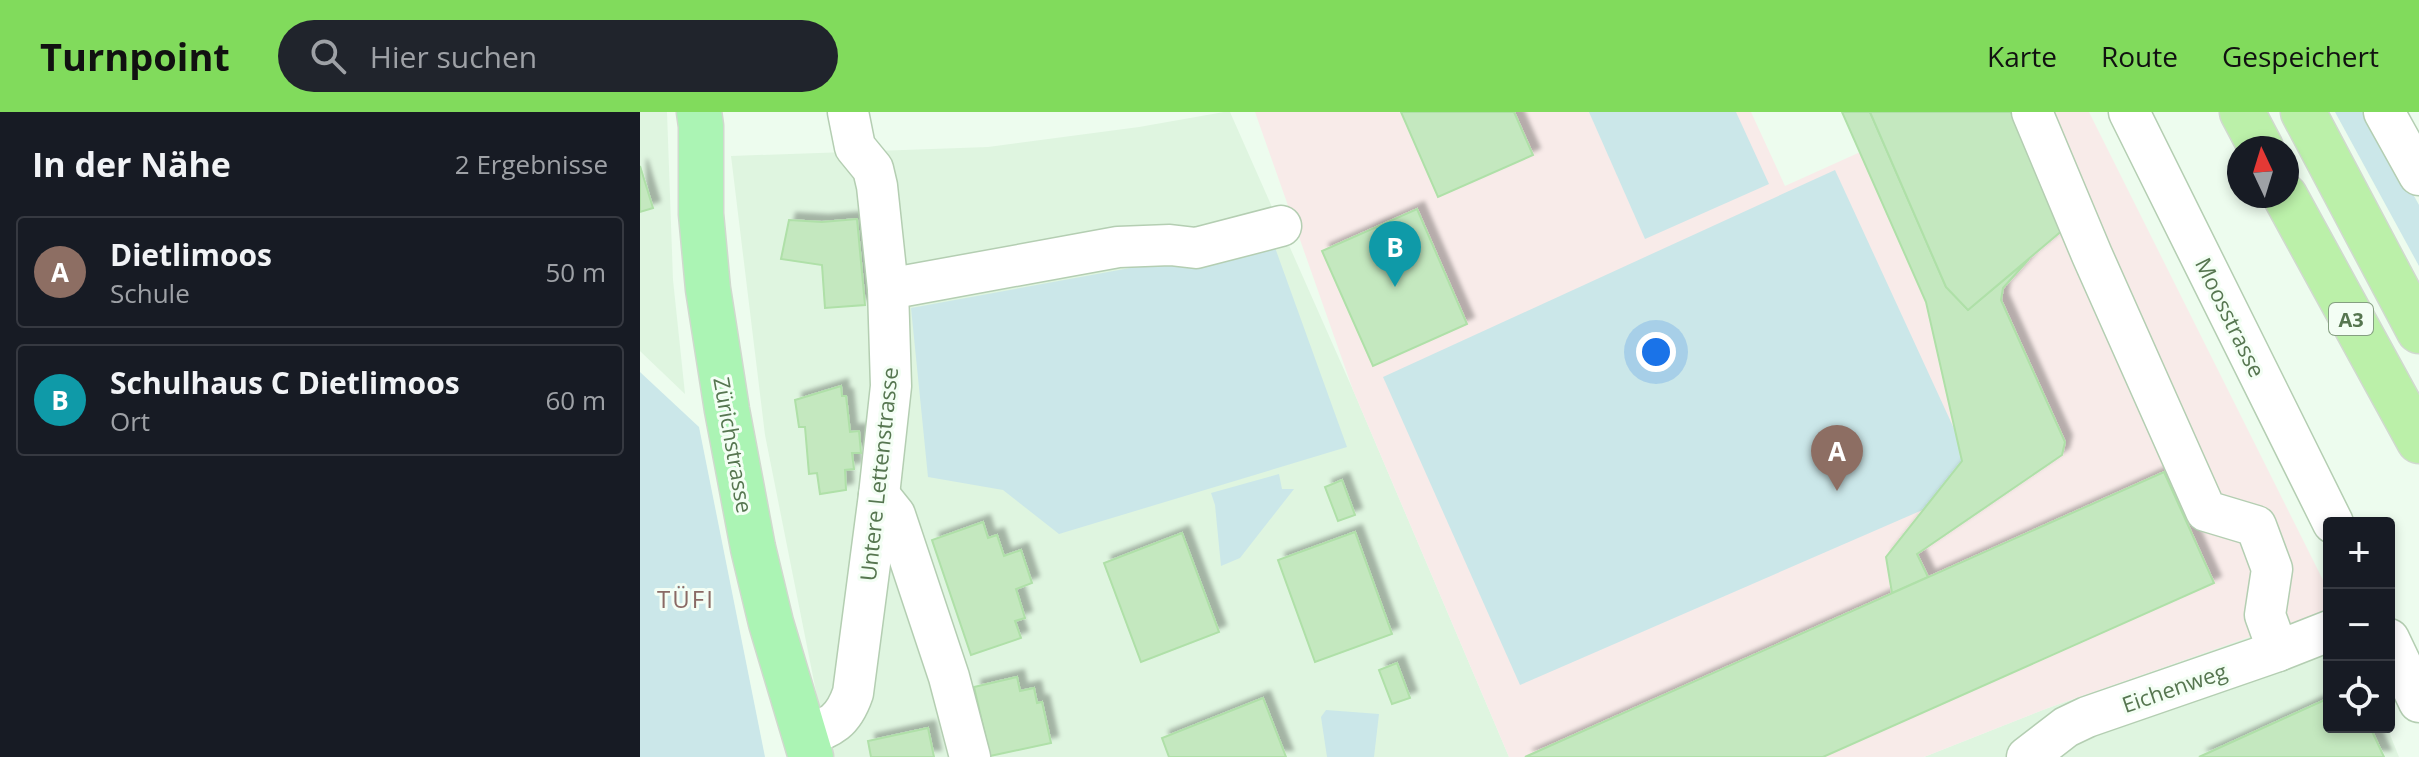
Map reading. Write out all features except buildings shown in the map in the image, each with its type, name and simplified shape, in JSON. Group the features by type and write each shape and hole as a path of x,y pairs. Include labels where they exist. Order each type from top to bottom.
{"highway":[{"path":"2242,112 2255,136"},
{"name":"A3","path":"2303,112 2419,331"},
{"name":"A3","path":"2292,208 2419,441"}],"main road":[{"name":"Zürichstrasse","path":"701,117 701,214 708,289 727,410 753,548 771,623 808,747"}],"street":[{"name":"Untere Lettenstrasse","path":"808,747 831,727 850,703 853,693 891,386 888,289 877,186 873,169 855,147 848,112"},
{"path":"2032,112 2206,511 2256,526 2272,569 2265,615 2278,651"},
{"name":"Moosstrasse","path":"2129,112 2330,517"},
{"path":"2384,112 2419,175"},
{"path":"888,289 1118,247 1170,245 1196,248 1281,226"},
{"path":"879,495 895,515 949,677 970,757"},
{"name":"Eichenweg","path":"2027,757 2066,727 2087,717 2323,633"},
{"path":"2395,652 2419,702"}],"shaded area":[{"path":"640,112 667,112 673,280 685,394 640,351"},
{"path":"1230,112 1353,390 1509,757 829,757 765,435 731,156 988,147"},
{"path":"1255,112 1751,112 1785,186 1949,112 2089,112 2323,580 2323,614 2048,708 1924,757 1509,757 1353,390"},
{"path":"1589,112 1736,112 1769,184 1645,239"},
{"path":"2335,112 2368,112 2419,205 2419,266"},
{"path":"1835,170 1980,485 1520,685 1383,377"},
{"path":"1273,242 1347,447 1059,534 1003,490 928,477 911,308"},
{"path":"640,372 699,427 765,757 640,757"},
{"path":"1279,474 1282,489 1294,489 1240,558 1221,566 1211,493"},
{"path":"2323,614 2323,733 2389,733 2399,757 1924,757 2048,708"},
{"path":"1326,710 1379,714 1374,757 1327,757 1321,717"}],"place":[{"name":"Schulhaus C Dietlimoos","path":"1395,287"},
{"name":"Dietlimoos","path":"1837,491"}],"district":[{"name":"TÜFI","path":"686,598"}]}
